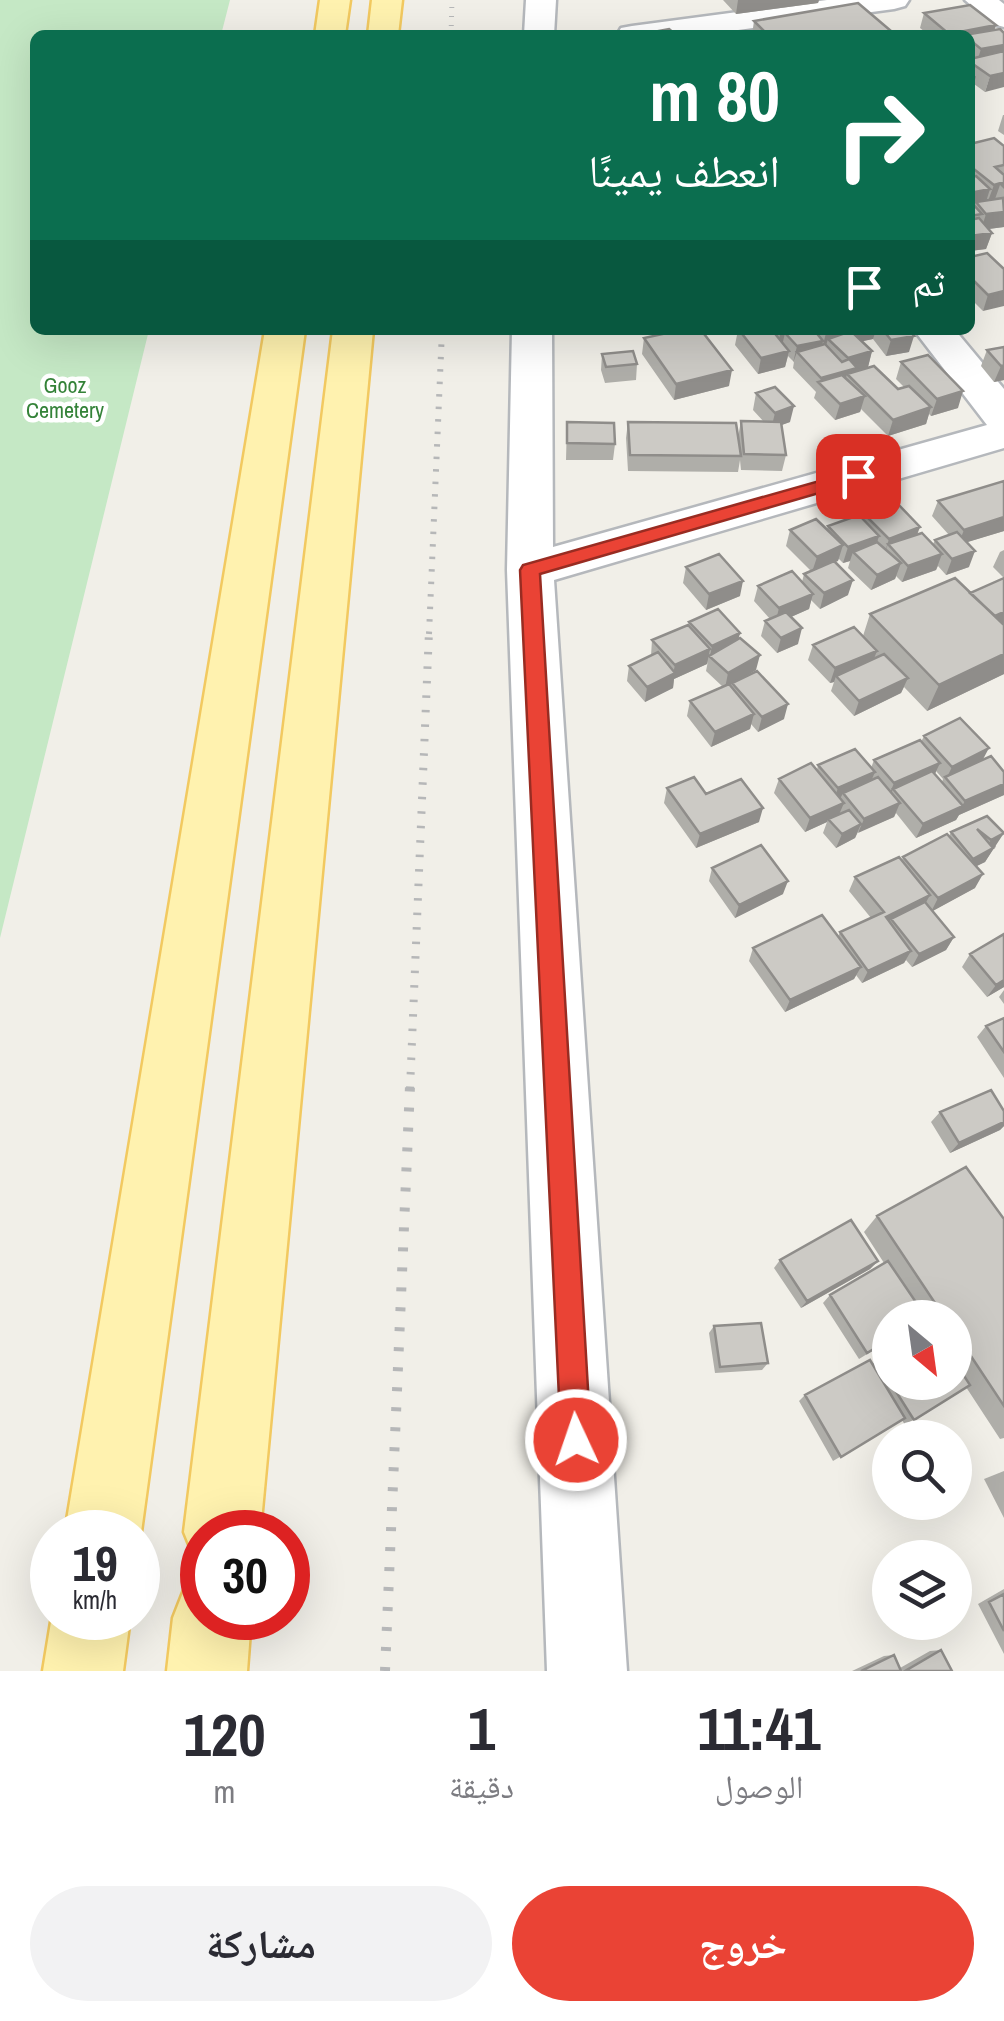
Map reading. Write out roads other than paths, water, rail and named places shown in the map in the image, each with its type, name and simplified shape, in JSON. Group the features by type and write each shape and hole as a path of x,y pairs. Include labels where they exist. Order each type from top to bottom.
{"main road":[{"path":"331,30 335,0"},
{"path":"384,30 387,0"},
{"path":"107,1510 284,335"},
{"path":"224,1510 352,335"},
{"path":"83,1671 88,1640"},
{"path":"206,1671 210,1640"}],"street":[{"path":"539,30 541,0"},
{"path":"715,30 894,0"},
{"path":"980,0 1004,18"},
{"path":"532,335 530,570 587,1671"},
{"path":"938,335 1004,417"},
{"path":"530,570 1004,434"}],"railway":[{"path":"451,30 452,0"},
{"path":"429,634 442,335"},
{"path":"410,1089 429,631"},
{"path":"385,1671 410,1086"}],"park label":[{"name":"Gooz Cemetery","path":"65,398"}]}
